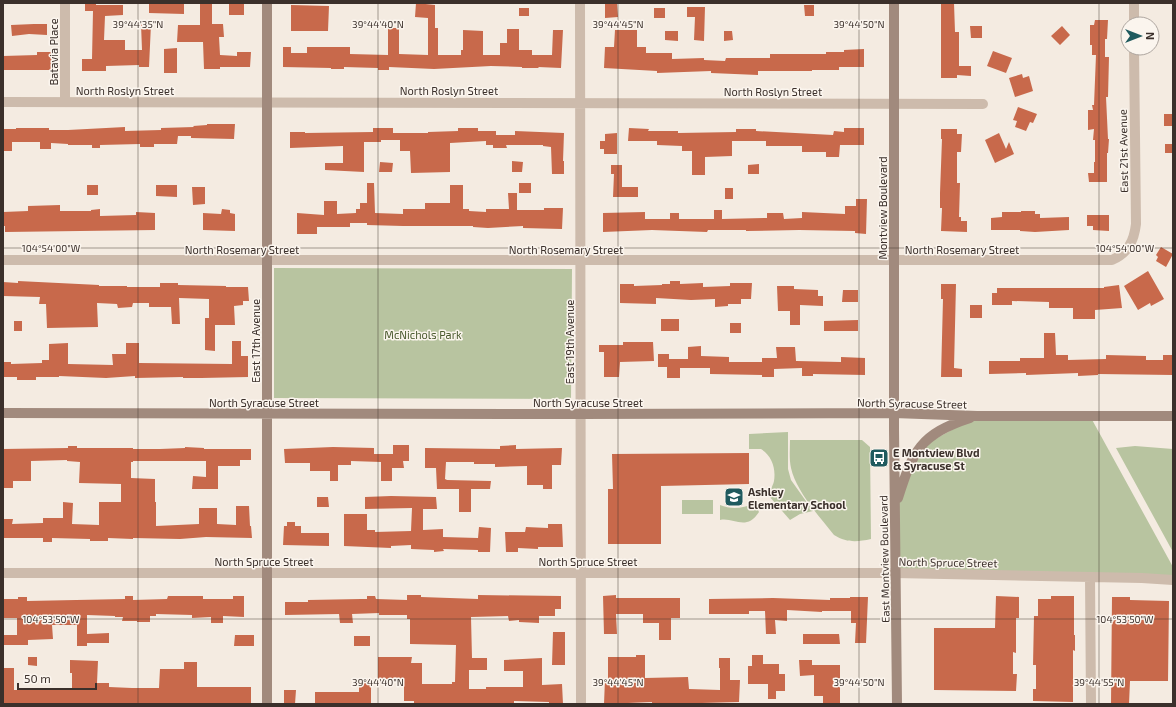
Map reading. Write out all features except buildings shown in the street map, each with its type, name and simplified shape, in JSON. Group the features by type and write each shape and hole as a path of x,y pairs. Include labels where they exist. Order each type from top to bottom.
{"street":[{"name":"Batavia Place","path":"65,3 65,102"},
{"name":"East 17th Avenue","path":"267,3 267,704"},
{"name":"East 19th Avenue","path":"580,3 582,704"},
{"name":"Montview Boulevard","path":"894,3 894,413"},
{"path":"1134,3 1134,16"},
{"name":"East 21st Avenue","path":"1126,251 1134,236 1136,224 1134,56"},
{"name":"North Roslyn Street","path":"3,102 983,104"},
{"name":"North Rosemary Street","path":"3,260 1104,261 1119,257 1126,251"},
{"name":"North Syracuse Street","path":"3,413 894,413 977,416 1173,416"},
{"name":"East Montview Boulevard","path":"894,413 897,704"},
{"path":"895,508 908,467 924,441 944,428 977,416"},
{"name":"North Spruce Street","path":"3,573 896,573 1016,574 1173,580"},
{"path":"1090,577 1091,704"}],"green space":[{"name":"McNichols Park","path":"274,268 572,269 571,399 274,398"},
{"path":"977,416 1090,416 1173,567 1173,580 895,573 895,508 919,448"},
{"path":"788,432 788,469 791,480 813,511 800,514 790,520 769,496 773,483 774,467 768,455 761,449 749,449 749,434"},
{"path":"790,440 862,440 870,447 871,539 852,541 839,538 834,535 809,503 798,486 790,465"},
{"path":"1135,446 1173,449 1173,552 1116,448"},
{"path":"682,500 713,500 713,514 682,514"},
{"path":"755,504 759,512 754,518 745,523 720,520 720,505 729,508 737,508"}],"place":[{"name":"E Montview Blvd & Syracuse St","path":"879,458"},
{"name":"Ashley Elementary School","path":"734,497"}]}
